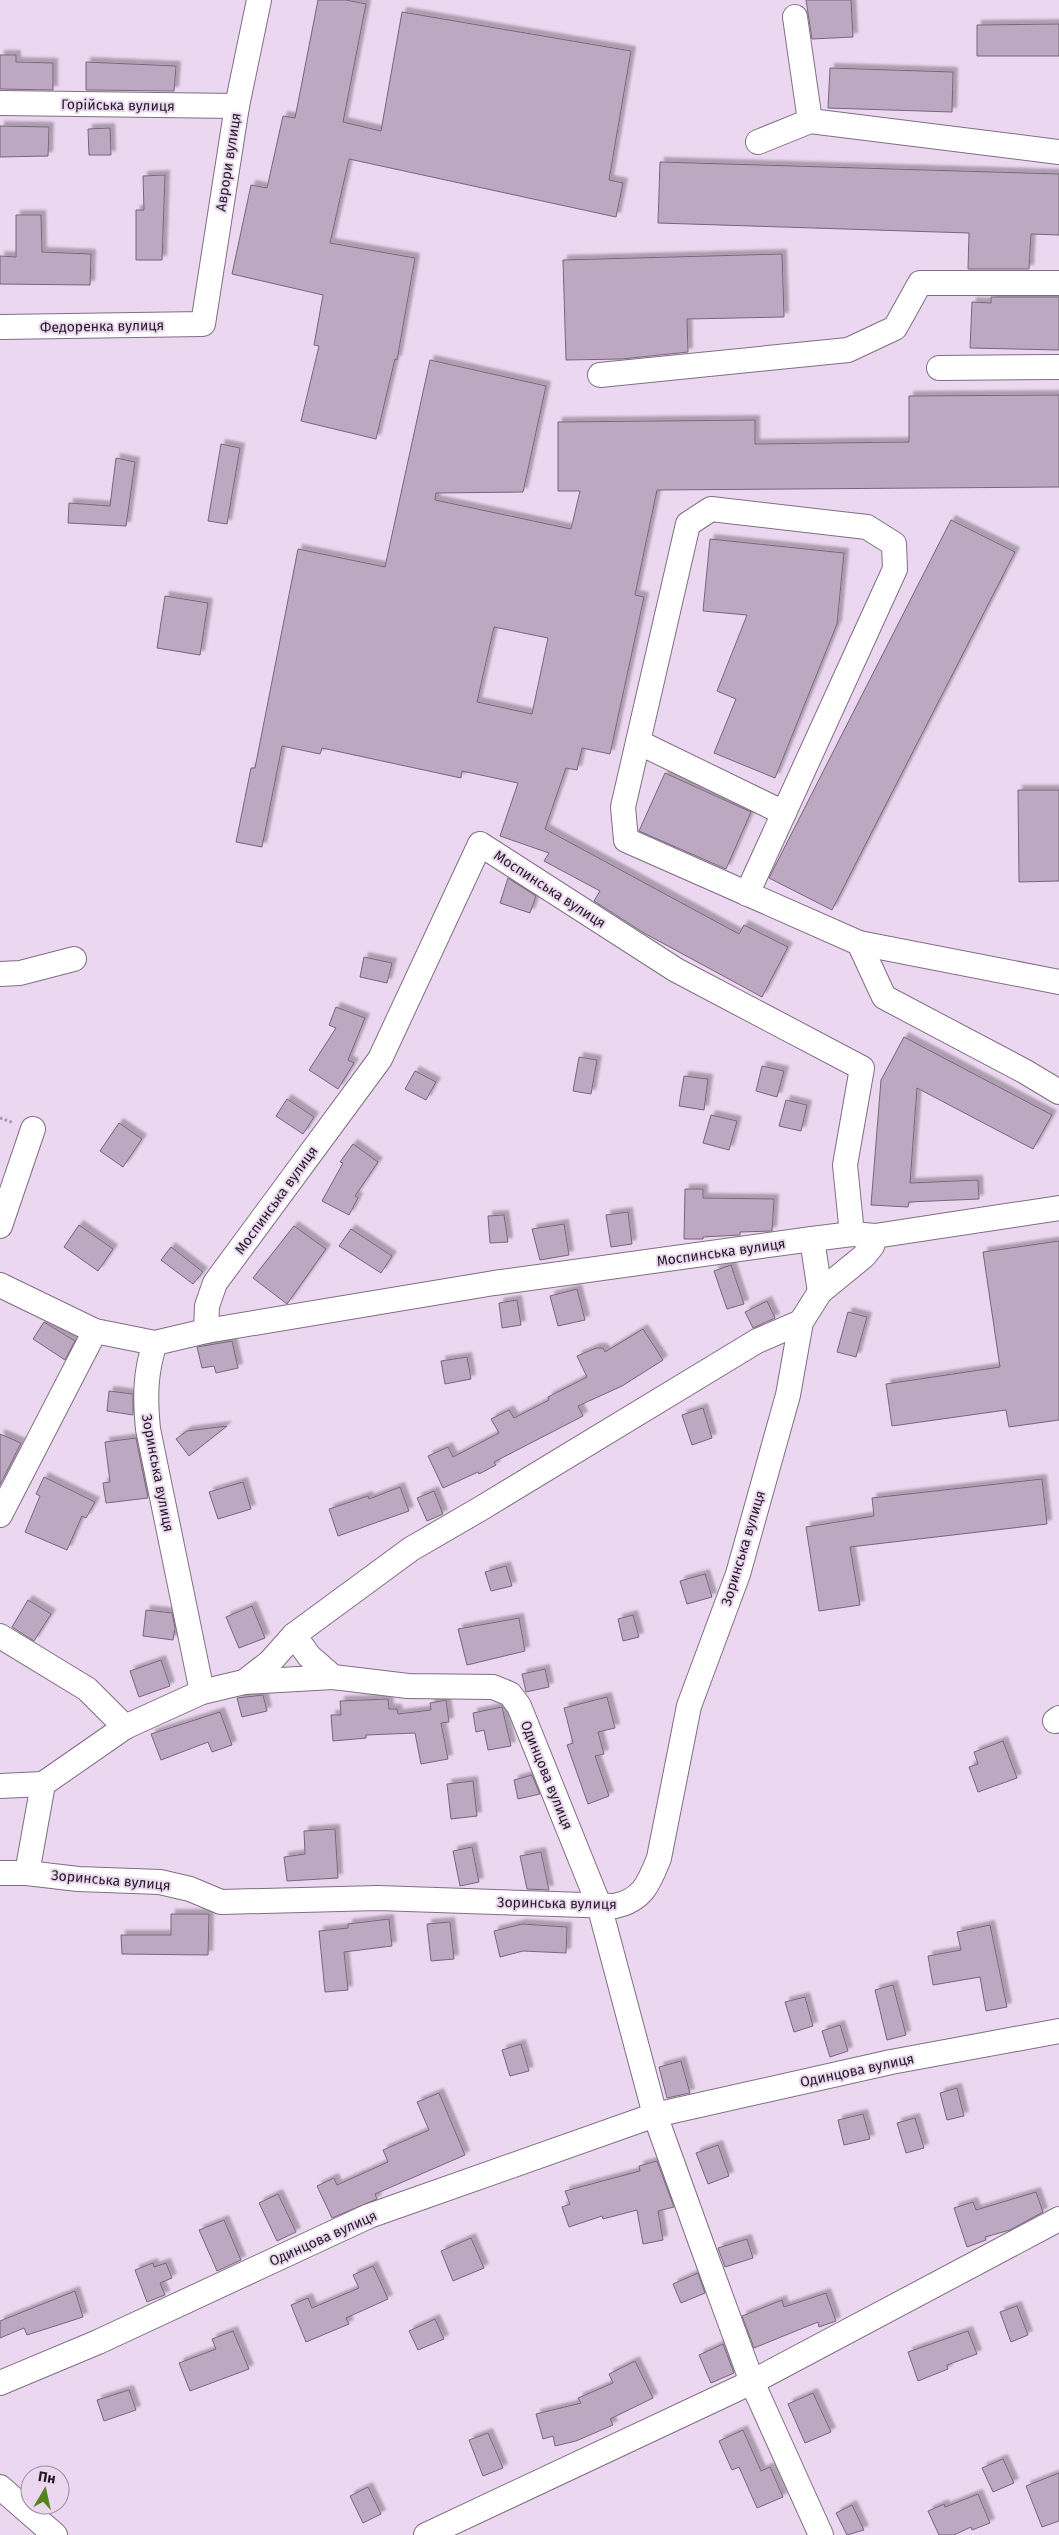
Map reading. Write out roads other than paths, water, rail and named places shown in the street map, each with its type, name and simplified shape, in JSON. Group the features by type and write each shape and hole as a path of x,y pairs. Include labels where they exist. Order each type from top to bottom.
{"street":[{"name":"Аврори вулиця","path":"203,324 237,106 259,0"},
{"path":"795,17 810,120"},
{"name":"Горійська вулиця","path":"0,103 237,106"},
{"path":"758,142 810,120 1059,152"},
{"path":"600,375 848,350 895,328 920,282 1059,283"},
{"name":"Федоренка вулиця","path":"0,328 203,324"},
{"path":"939,368 1059,367"},
{"path":"748,894 895,569 894,544 867,527 711,508 688,524 623,807 626,840 859,944 1059,982"},
{"path":"638,742 784,813"},
{"name":"Моспинська вулиця","path":"206,1331 207,1306 215,1283 380,1059 480,844 676,970 862,1068 845,1165 863,1235"},
{"path":"859,944 884,997 1024,1071 1059,1092"},
{"path":"0,974 20,973 74,958"},
{"path":"0,1226 33,1129"},
{"name":"Моспинська вулиця","path":"0,1285 95,1330 155,1343 206,1331 494,1283 812,1239 863,1235 1059,1208"},
{"name":"Зоринська вулиця","path":"0,1873 27,1873 78,1879 160,1882 190,1889 221,1902 378,1898 615,1906 629,1903 640,1895 652,1877 659,1858 689,1706 738,1574 788,1395 801,1322 820,1292 864,1256 872,1246 863,1235"},
{"path":"812,1239 820,1292"},
{"path":"0,1786 43,1784 125,1727 202,1692 244,1682 270,1662 294,1635 411,1549 480,1510 758,1341 801,1322"},
{"path":"0,1515 95,1330"},
{"name":"Зоринська вулиця","path":"155,1343 148,1364 145,1394 148,1429 202,1692"},
{"path":"294,1635 309,1656 333,1678"},
{"path":"0,1636 87,1689 125,1727"},
{"name":"Одинцова вулиця","path":"244,1682 333,1678 408,1686 493,1688 510,1694 519,1706 599,1904 656,2115 752,2382 820,2535"},
{"path":"27,1873 43,1784"},
{"name":"Одинцова вулиця","path":"0,2383 98,2342 369,2216 656,2115 890,2062 1059,2031"},
{"path":"426,2535 752,2382 1059,2219"},
{"path":"0,2487 55,2535"}]}
